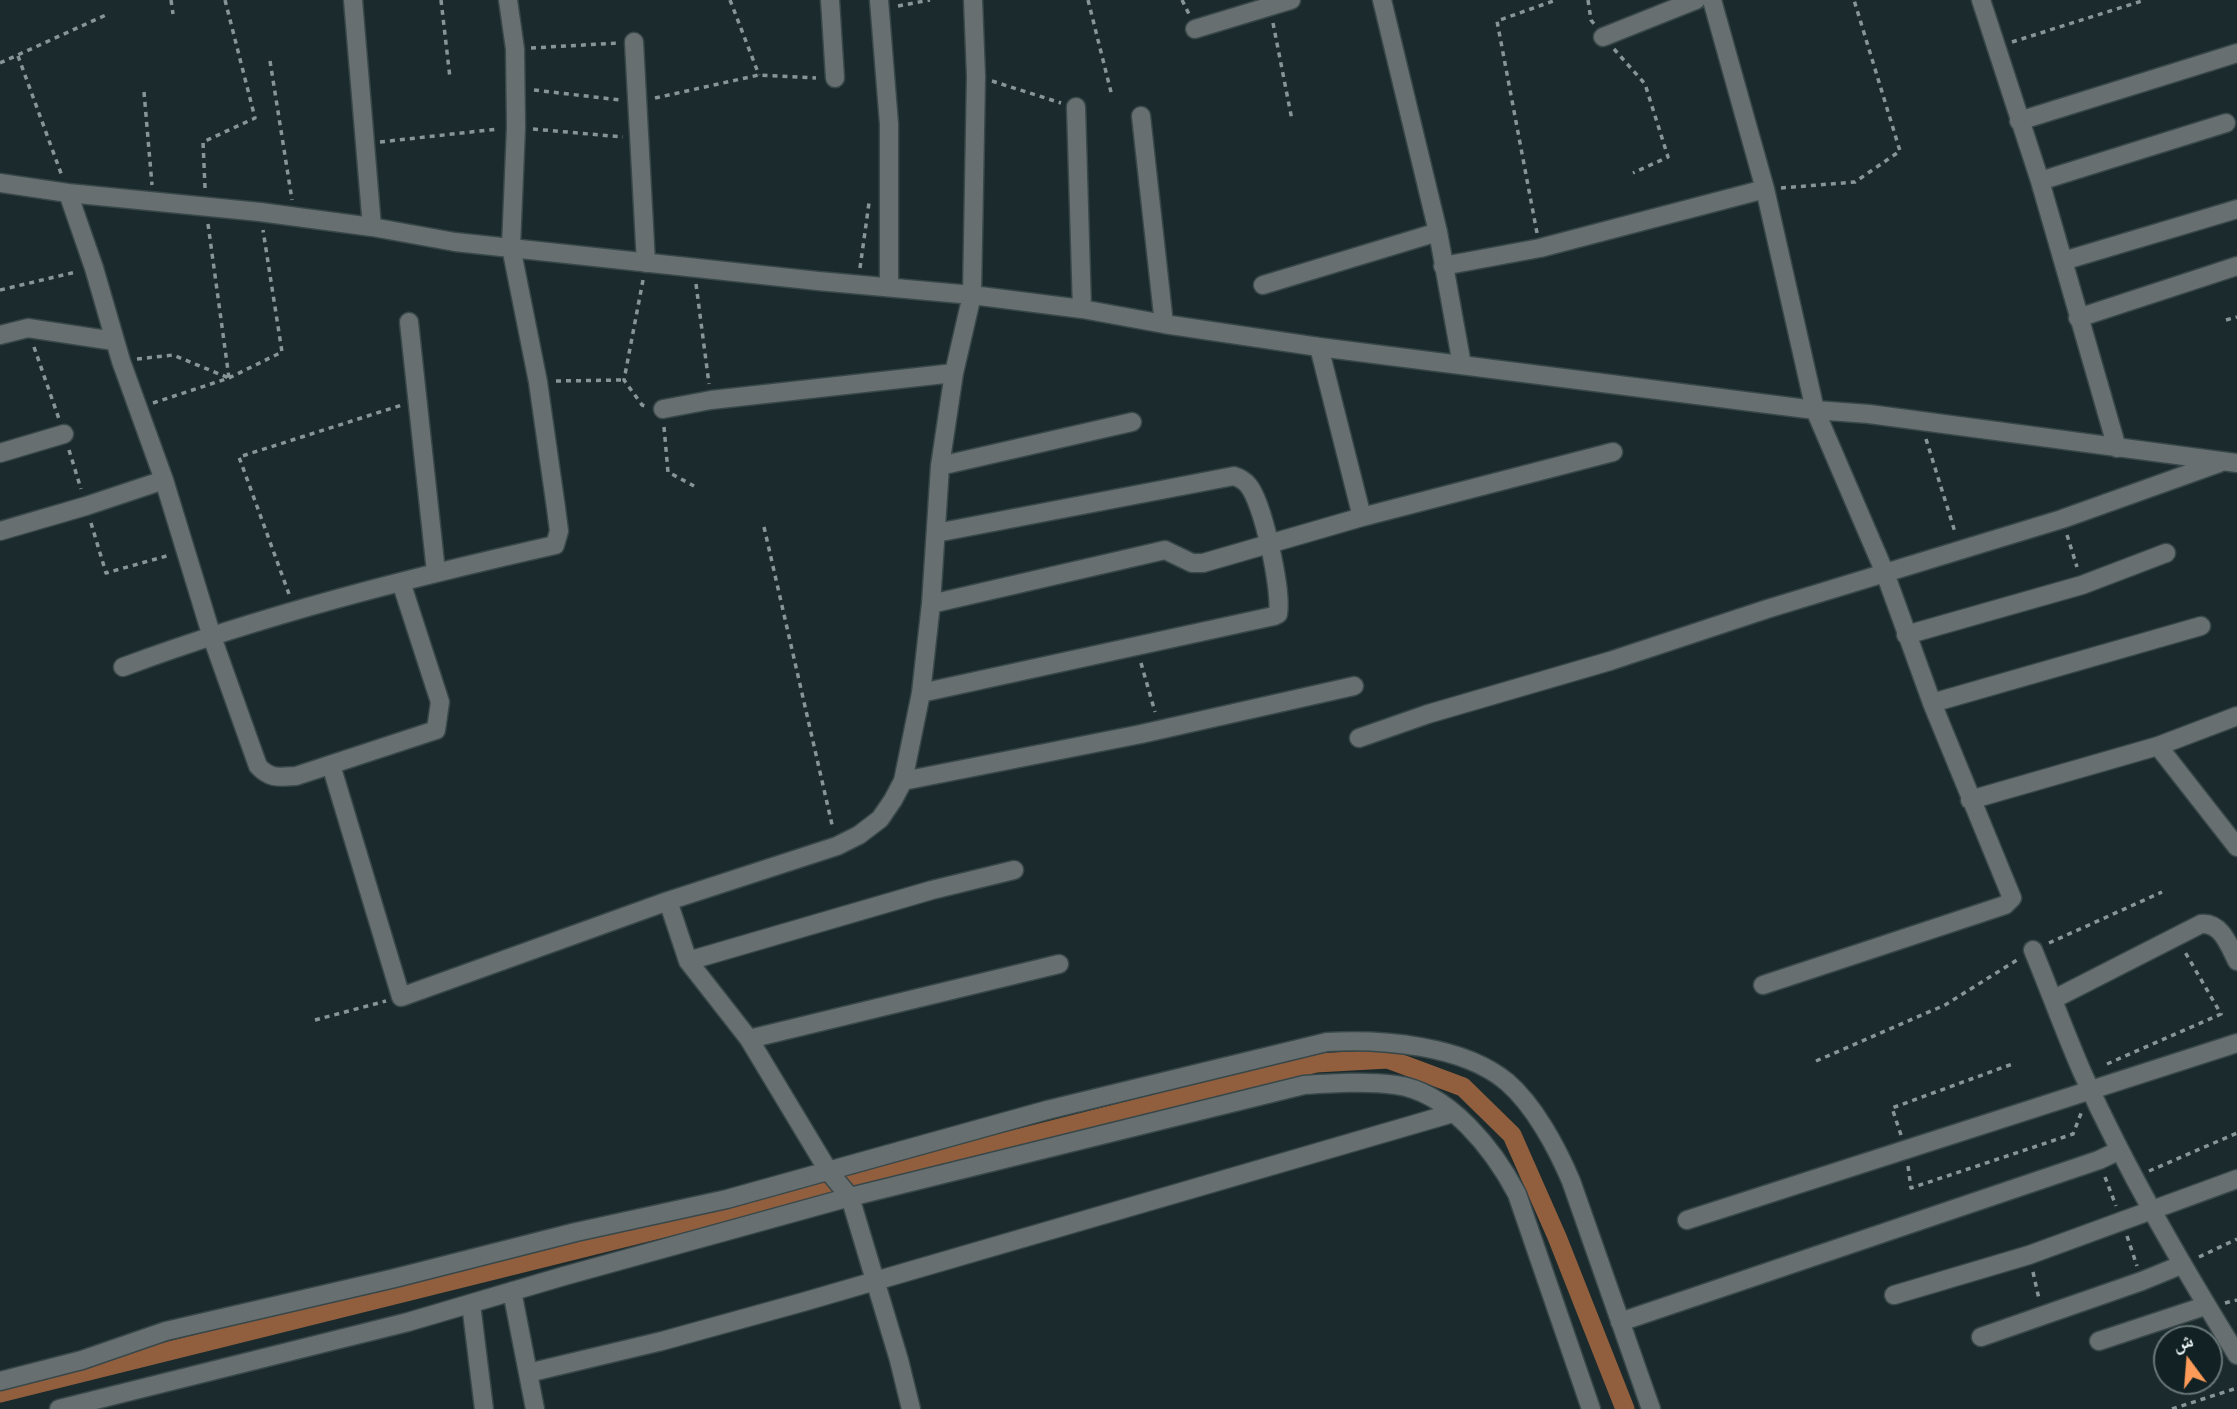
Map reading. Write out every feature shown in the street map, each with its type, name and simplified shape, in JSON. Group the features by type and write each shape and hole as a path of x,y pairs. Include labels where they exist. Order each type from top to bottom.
{"street":[{"path":"353,0 372,227"},
{"path":"123,667 212,637 436,572 555,545 559,531 558,520 538,382 511,247 516,127 515,49 508,0"},
{"path":"830,0 835,78"},
{"path":"331,765 401,997 668,901 837,846 859,835 880,819 902,781 921,693 931,604 940,466 954,373 972,295 976,76 973,0"},
{"path":"1195,29 1291,0"},
{"path":"1382,0 1438,232 1462,365"},
{"path":"1603,37 1696,0"},
{"path":"1712,0 1765,189 1815,410 1885,573 1932,703 2012,898 2011,901 1763,985"},
{"path":"1981,0 2040,181 2117,448"},
{"path":"879,5 889,124 889,286"},
{"path":"634,42 646,263"},
{"path":"2019,121 2237,53"},
{"path":"1076,107 1083,309"},
{"path":"1141,116 1164,324"},
{"path":"2040,181 2226,123"},
{"path":"0,183 68,193 260,212 372,227 454,242 972,295 1083,309 1319,347 2230,462"},
{"path":"1443,266 1540,248 1765,189"},
{"path":"68,193 94,268 114,341 187,550 212,637 258,766 266,775 296,776 436,730 440,702 401,582"},
{"path":"2063,261 2237,209"},
{"path":"1263,285 1438,232"},
{"path":"2078,318 2237,266"},
{"path":"409,322 436,572"},
{"path":"0,335 28,328 114,341"},
{"path":"1319,347 1363,516"},
{"path":"663,409 711,400 954,373"},
{"path":"940,466 1132,422"},
{"path":"0,453 64,434"},
{"path":"931,604 1154,552 1172,552 1192,563 1203,563 1363,516 1614,452"},
{"path":"1359,738 1428,714 1610,661 2062,519 2230,462"},
{"path":"921,693 1278,614 1278,577 1253,492 1242,479 1228,475 936,533"},
{"path":"0,531 164,480"},
{"path":"1906,635 2082,585 2166,553"},
{"path":"1932,703 2201,626"},
{"path":"902,781 1160,729 1354,685"},
{"path":"1970,800 2158,746 2237,716"},
{"path":"2158,746 2237,847"},
{"path":"688,961 932,890 1014,870"},
{"path":"668,901 688,961 749,1038 829,1172 850,1197 876,1279 911,1409"},
{"path":"2054,999 2201,924 2210,923 2224,936 2237,961"},
{"path":"2033,950 2087,1082 2120,1150 2181,1265 2237,1355"},
{"path":"749,1038 1059,964"},
{"path":"0,1381 82,1360 166,1332 576,1232 727,1199 1046,1110 1327,1042 1356,1040 1411,1046 1465,1057 1507,1082 1533,1112 1558,1149 1651,1409"},
{"path":"1687,1220 1906,1151 2087,1082 2237,1043"},
{"path":"59,1409 408,1322 850,1197 1304,1085 1347,1083 1398,1085 1420,1091 1453,1113 1489,1147 1517,1194 1591,1409"},
{"path":"528,1373 662,1341 1453,1113"},
{"path":"1620,1322 2099,1160 2120,1150"},
{"path":"1894,1295 2028,1255 2237,1179"},
{"path":"1981,1337 2181,1265"},
{"path":"512,1292 535,1409"},
{"path":"471,1304 484,1409"},
{"path":"2099,1341 2206,1306"}],"path":[{"path":"171,0 173,14"},
{"path":"225,0 255,118 203,142 206,208 229,378"},
{"path":"441,0 450,78"},
{"path":"730,0 759,75"},
{"path":"879,5 930,0"},
{"path":"1088,0 1112,96"},
{"path":"1540,248 1497,20 1556,0"},
{"path":"1588,0 1591,20 1645,84 1668,157 1633,173"},
{"path":"1765,189 1855,182 1900,151 1854,0"},
{"path":"1996,46 2145,0"},
{"path":"1270,7 1292,120"},
{"path":"0,64 108,14"},
{"path":"515,49 634,42"},
{"path":"18,56 68,193"},
{"path":"270,61 294,217"},
{"path":"514,88 638,102 759,75 835,78"},
{"path":"976,76 1076,107"},
{"path":"144,92 153,201"},
{"path":"366,144 516,127 639,139"},
{"path":"137,408 229,378 282,352 260,212"},
{"path":"646,263 624,380 642,405 663,409 668,472 694,486"},
{"path":"694,267 711,400"},
{"path":"0,290 94,268"},
{"path":"2226,320 2237,317"},
{"path":"28,328 64,434 106,573 187,550"},
{"path":"121,361 173,355 229,378"},
{"path":"538,382 624,380"},
{"path":"295,612 239,457 419,400"},
{"path":"1921,421 1961,551"},
{"path":"2062,519 2082,585"},
{"path":"764,527 837,846"},
{"path":"1136,647 1160,729"},
{"path":"1816,1061 1945,1005 2033,950 2162,892"},
{"path":"2015,1063 1892,1108 1906,1151 1911,1188 2073,1134 2087,1082 2221,1014 2175,935"},
{"path":"315,1020 401,997"},
{"path":"2135,1176 2237,1133"},
{"path":"2099,1160 2142,1281"},
{"path":"2181,1265 2237,1239"},
{"path":"2028,1255 2043,1314"},
{"path":"2172,1409 2237,1388"}],"waterway":[{"path":"0,1393 1316,1063 1388,1059 1463,1087 1512,1135 1557,1237 1625,1409"}]}
